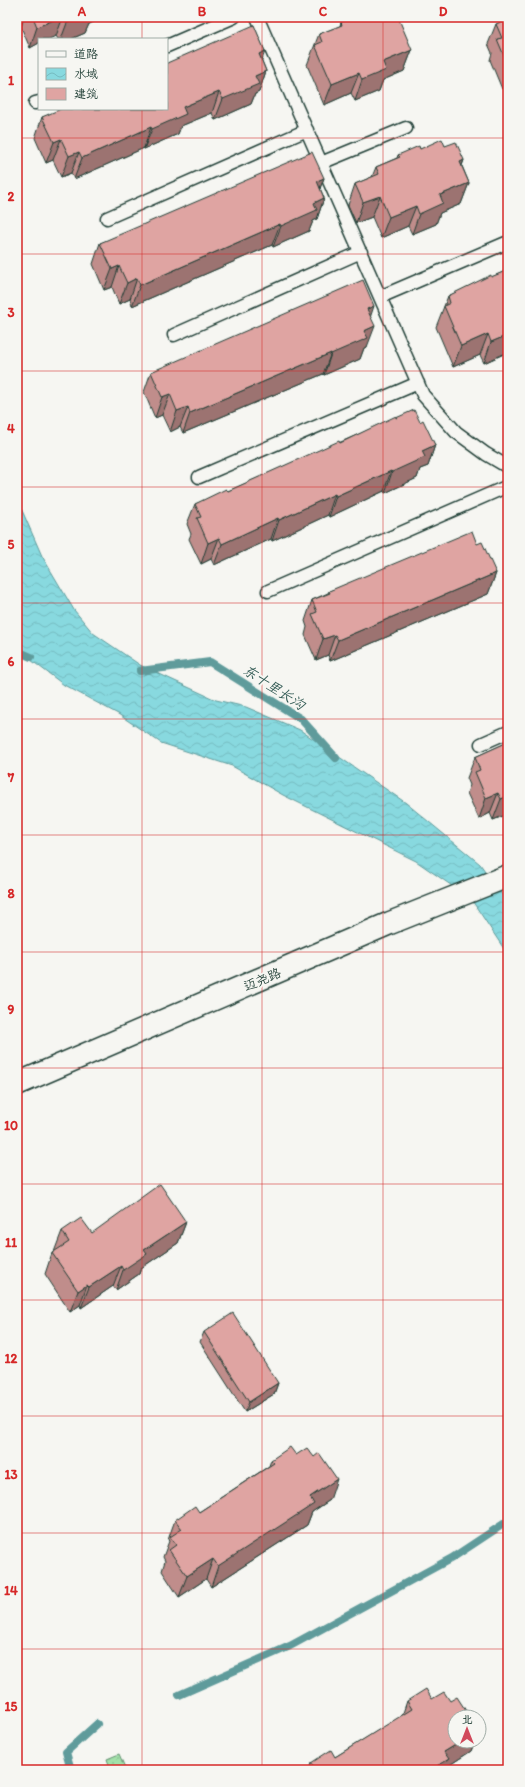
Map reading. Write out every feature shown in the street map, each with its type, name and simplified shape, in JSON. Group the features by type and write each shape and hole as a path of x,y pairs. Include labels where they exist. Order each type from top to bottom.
{"street":[{"name":"迈尧路","path":"17,1084 390,923 508,876"}],"lane":[{"path":"168,46 234,17"},
{"path":"256,17 322,163 423,395 456,432 486,454 508,467"},
{"path":"322,163 406,128"},
{"path":"107,218 307,130"},
{"path":"380,297 506,243"},
{"path":"174,335 360,252"},
{"path":"199,477 418,383"},
{"path":"268,591 508,486"},
{"path":"481,744 508,732"}],"green space":[{"path":"119,1754 126,1770 111,1770 107,1759"}],"water":[{"path":"17,499 42,556 74,610 93,633 140,665 216,700 246,707 300,730 406,803 480,864 508,903 508,955 471,899 416,861 283,795 232,766 161,743 118,714 64,685 17,649"}],"building":[{"path":"33,17 60,17 37,27"},
{"path":"65,17 81,17 67,23"},
{"path":"353,17 398,17 412,50 383,62 386,70 362,80 359,73 332,84 315,45 322,42 319,34 342,25 341,22"},
{"path":"508,19 508,65 497,39 502,38 496,24"},
{"path":"254,25 265,51 259,54 266,71 255,76 259,84 223,99 219,92 183,107 186,114 152,129 151,127 82,158 79,152 69,156 61,139 54,142 42,117 59,110 168,110 168,63"},
{"path":"442,139 445,146 456,142 464,160 460,162 469,183 440,195 443,203 419,214 416,206 389,217 380,196 363,202 355,184 379,174 376,167 400,157 398,155 419,146 420,149"},
{"path":"312,152 324,178 317,181 324,198 314,203 317,210 281,226 280,224 140,285 137,278 127,283 119,266 112,269 100,243"},
{"path":"508,270 508,335 491,342 488,334 461,346 444,306 450,303 448,296 491,275 491,277"},
{"path":"363,280 374,306 367,309 375,326 364,331 368,338 190,413 188,407 177,411 170,394 162,397 151,372"},
{"path":"414,410 420,422 423,420 435,445 422,451 425,457 336,496 335,494 279,520 278,518 222,544 219,538 208,543 197,518 201,517 195,504 226,489 228,491 339,441 340,443 396,416 396,418"},
{"path":"472,531 477,544 482,542 496,573 338,640 335,635 323,639 312,614 317,612 312,600 330,593 329,591"},
{"path":"508,742 508,796 501,799 498,793 486,798 475,772 480,770 475,757"},
{"path":"160,1184 186,1222 144,1250 147,1254 123,1270 121,1266 89,1287 87,1285 78,1291 52,1253 69,1242 62,1231 81,1218 92,1233"},
{"path":"233,1313 278,1383 249,1402 204,1332"},
{"path":"290,1447 296,1455 307,1448 314,1457 319,1453 337,1479 310,1497 314,1504 218,1566 213,1559 187,1576 169,1550 176,1545 170,1537 182,1529 175,1520 195,1506 199,1512 274,1463 271,1460"},
{"path":"426,1689 432,1699 444,1692 450,1701 457,1697 465,1709 447,1709 447,1749 449,1749 444,1752 449,1759 431,1770 316,1770 311,1763 331,1750 335,1757 412,1709 407,1701"}],"waterway":[{"name":"东十里长沟","path":"17,651 31,657"},
{"name":"东十里长沟","path":"140,671 210,662 301,719 336,758"},
{"path":"179,1695 290,1646 452,1558 508,1521"},
{"path":"71,1770 66,1752 97,1724"}]}
